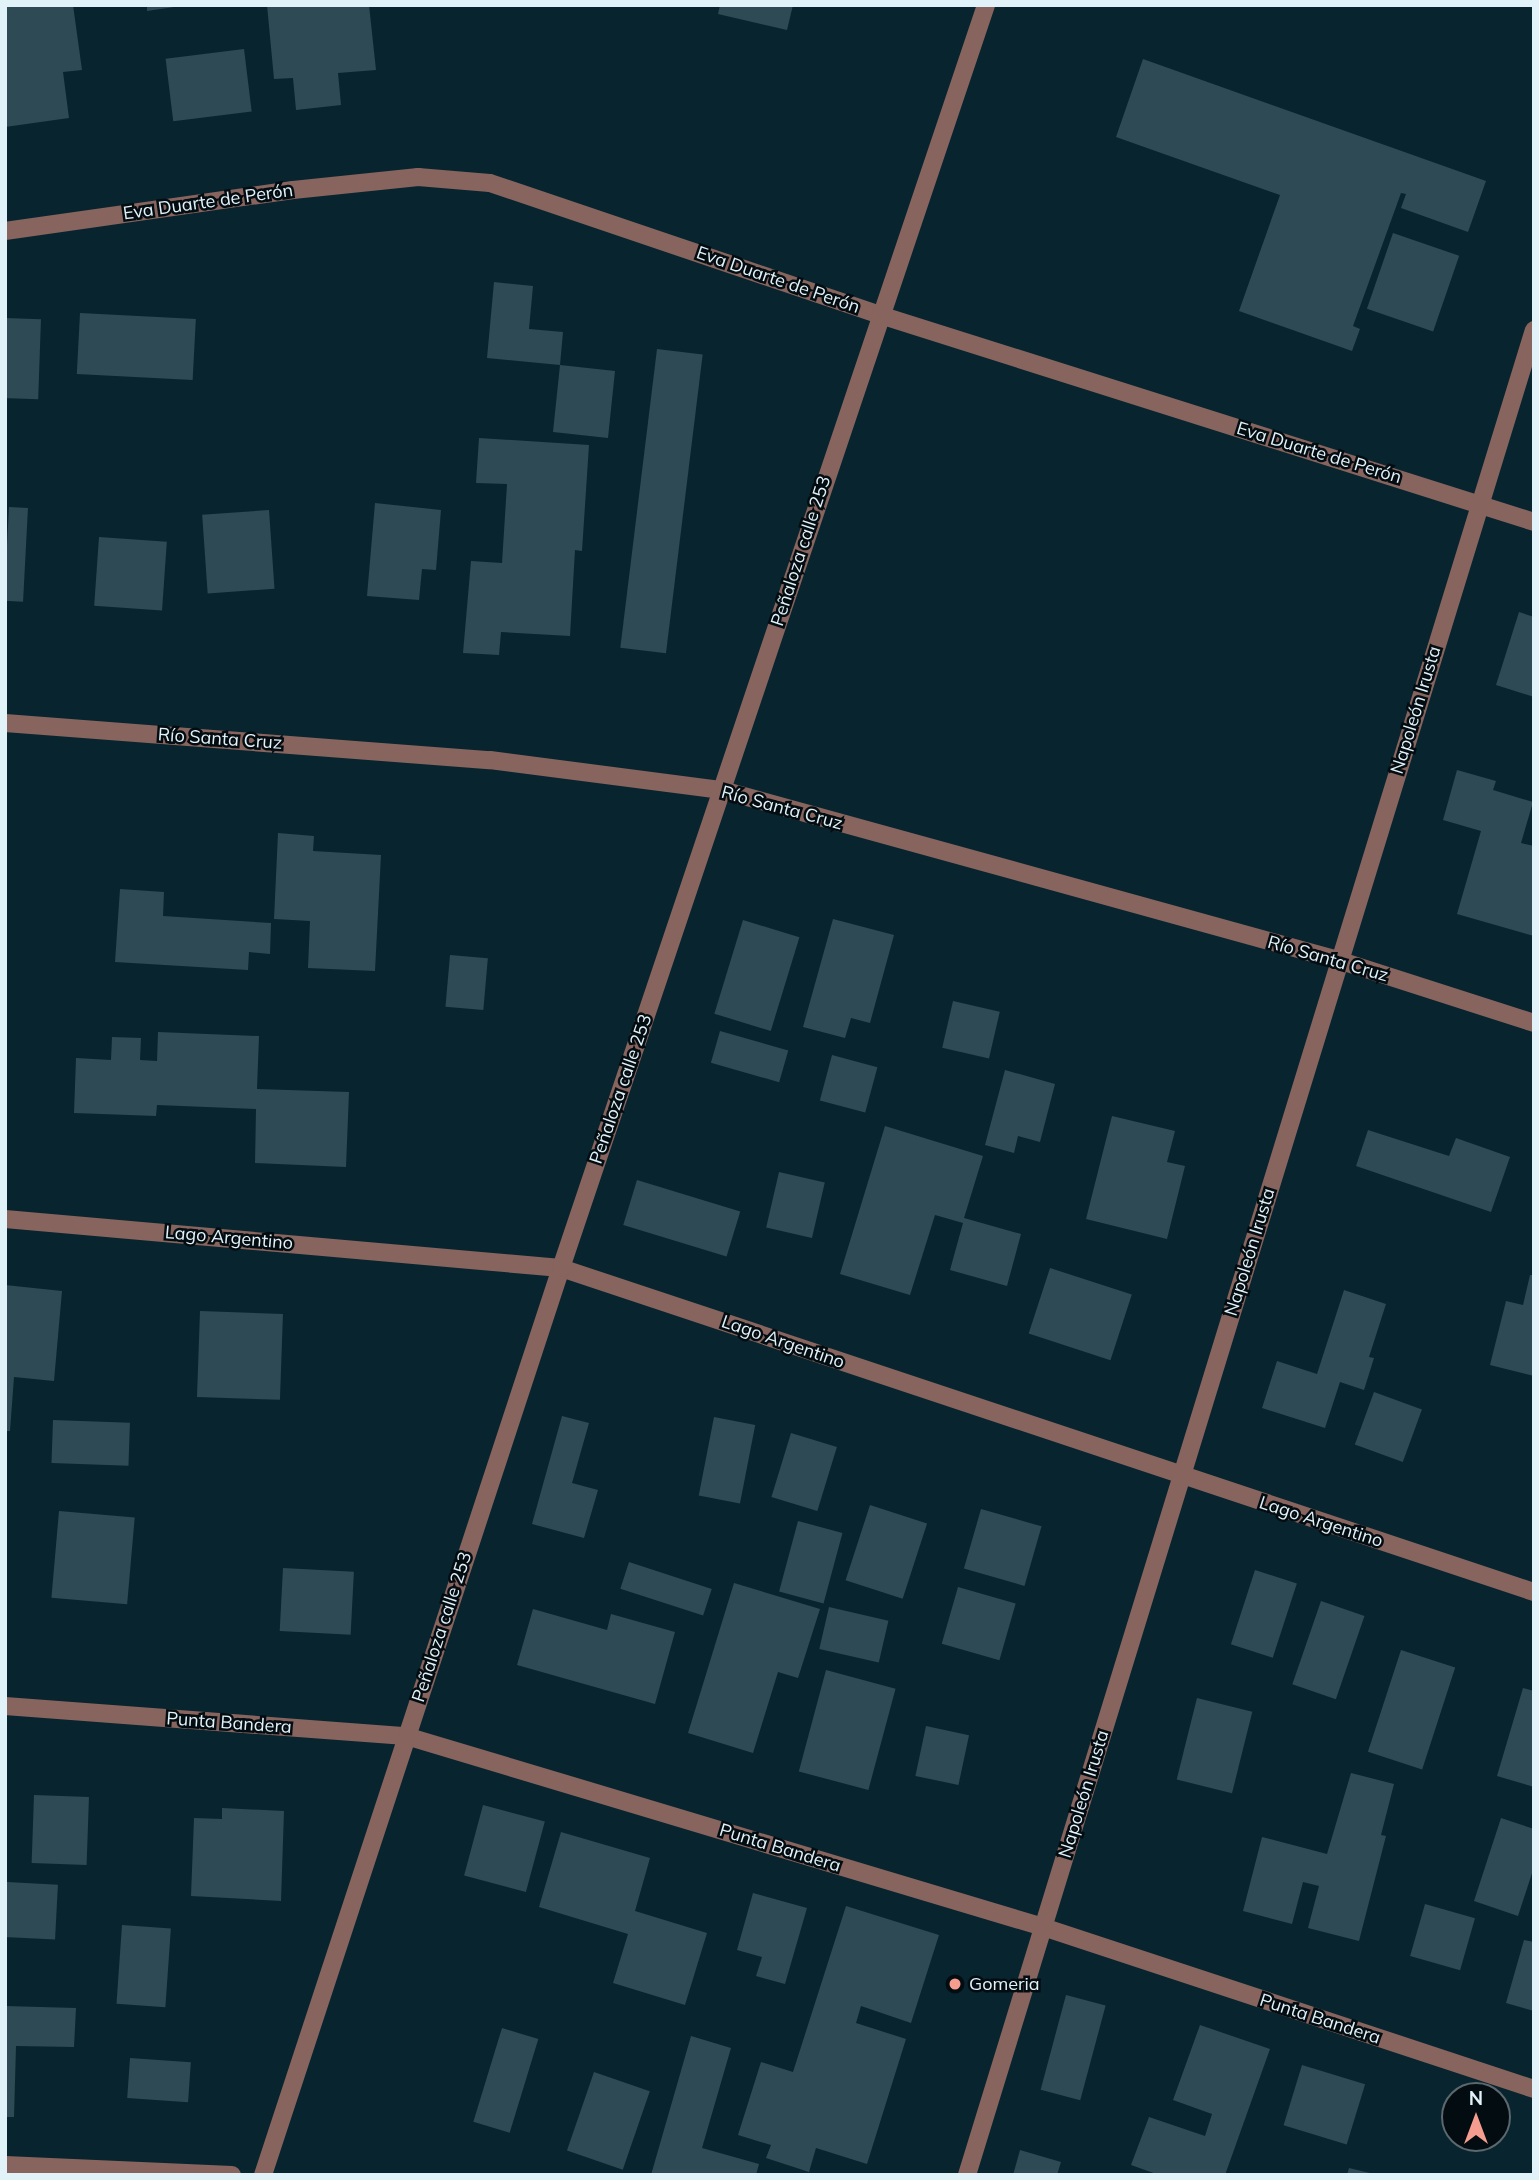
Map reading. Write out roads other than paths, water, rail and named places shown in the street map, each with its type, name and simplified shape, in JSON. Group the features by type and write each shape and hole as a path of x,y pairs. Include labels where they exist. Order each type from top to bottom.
{"street":[{"name":"Peñaloza calle 253","path":"263,2175 561,1268 986,5"},
{"name":"Eva Duarte de Perón","path":"5,231 293,190 418,177 490,183 880,315 1534,522"},
{"name":"Napoleón Irusta","path":"967,2175 1338,960 1534,330"},
{"name":"Río Santa Cruz","path":"5,723 490,760 722,790 1338,960 1534,1023"},
{"name":"Lago Argentino","path":"5,1219 561,1268 1534,1592"},
{"name":"Punta Bandera","path":"5,1706 406,1736 1043,1927 1534,2089"},
{"path":"5,2165 232,2175"}],"place":[{"name":"Gomeria","path":"955,1984"}]}
